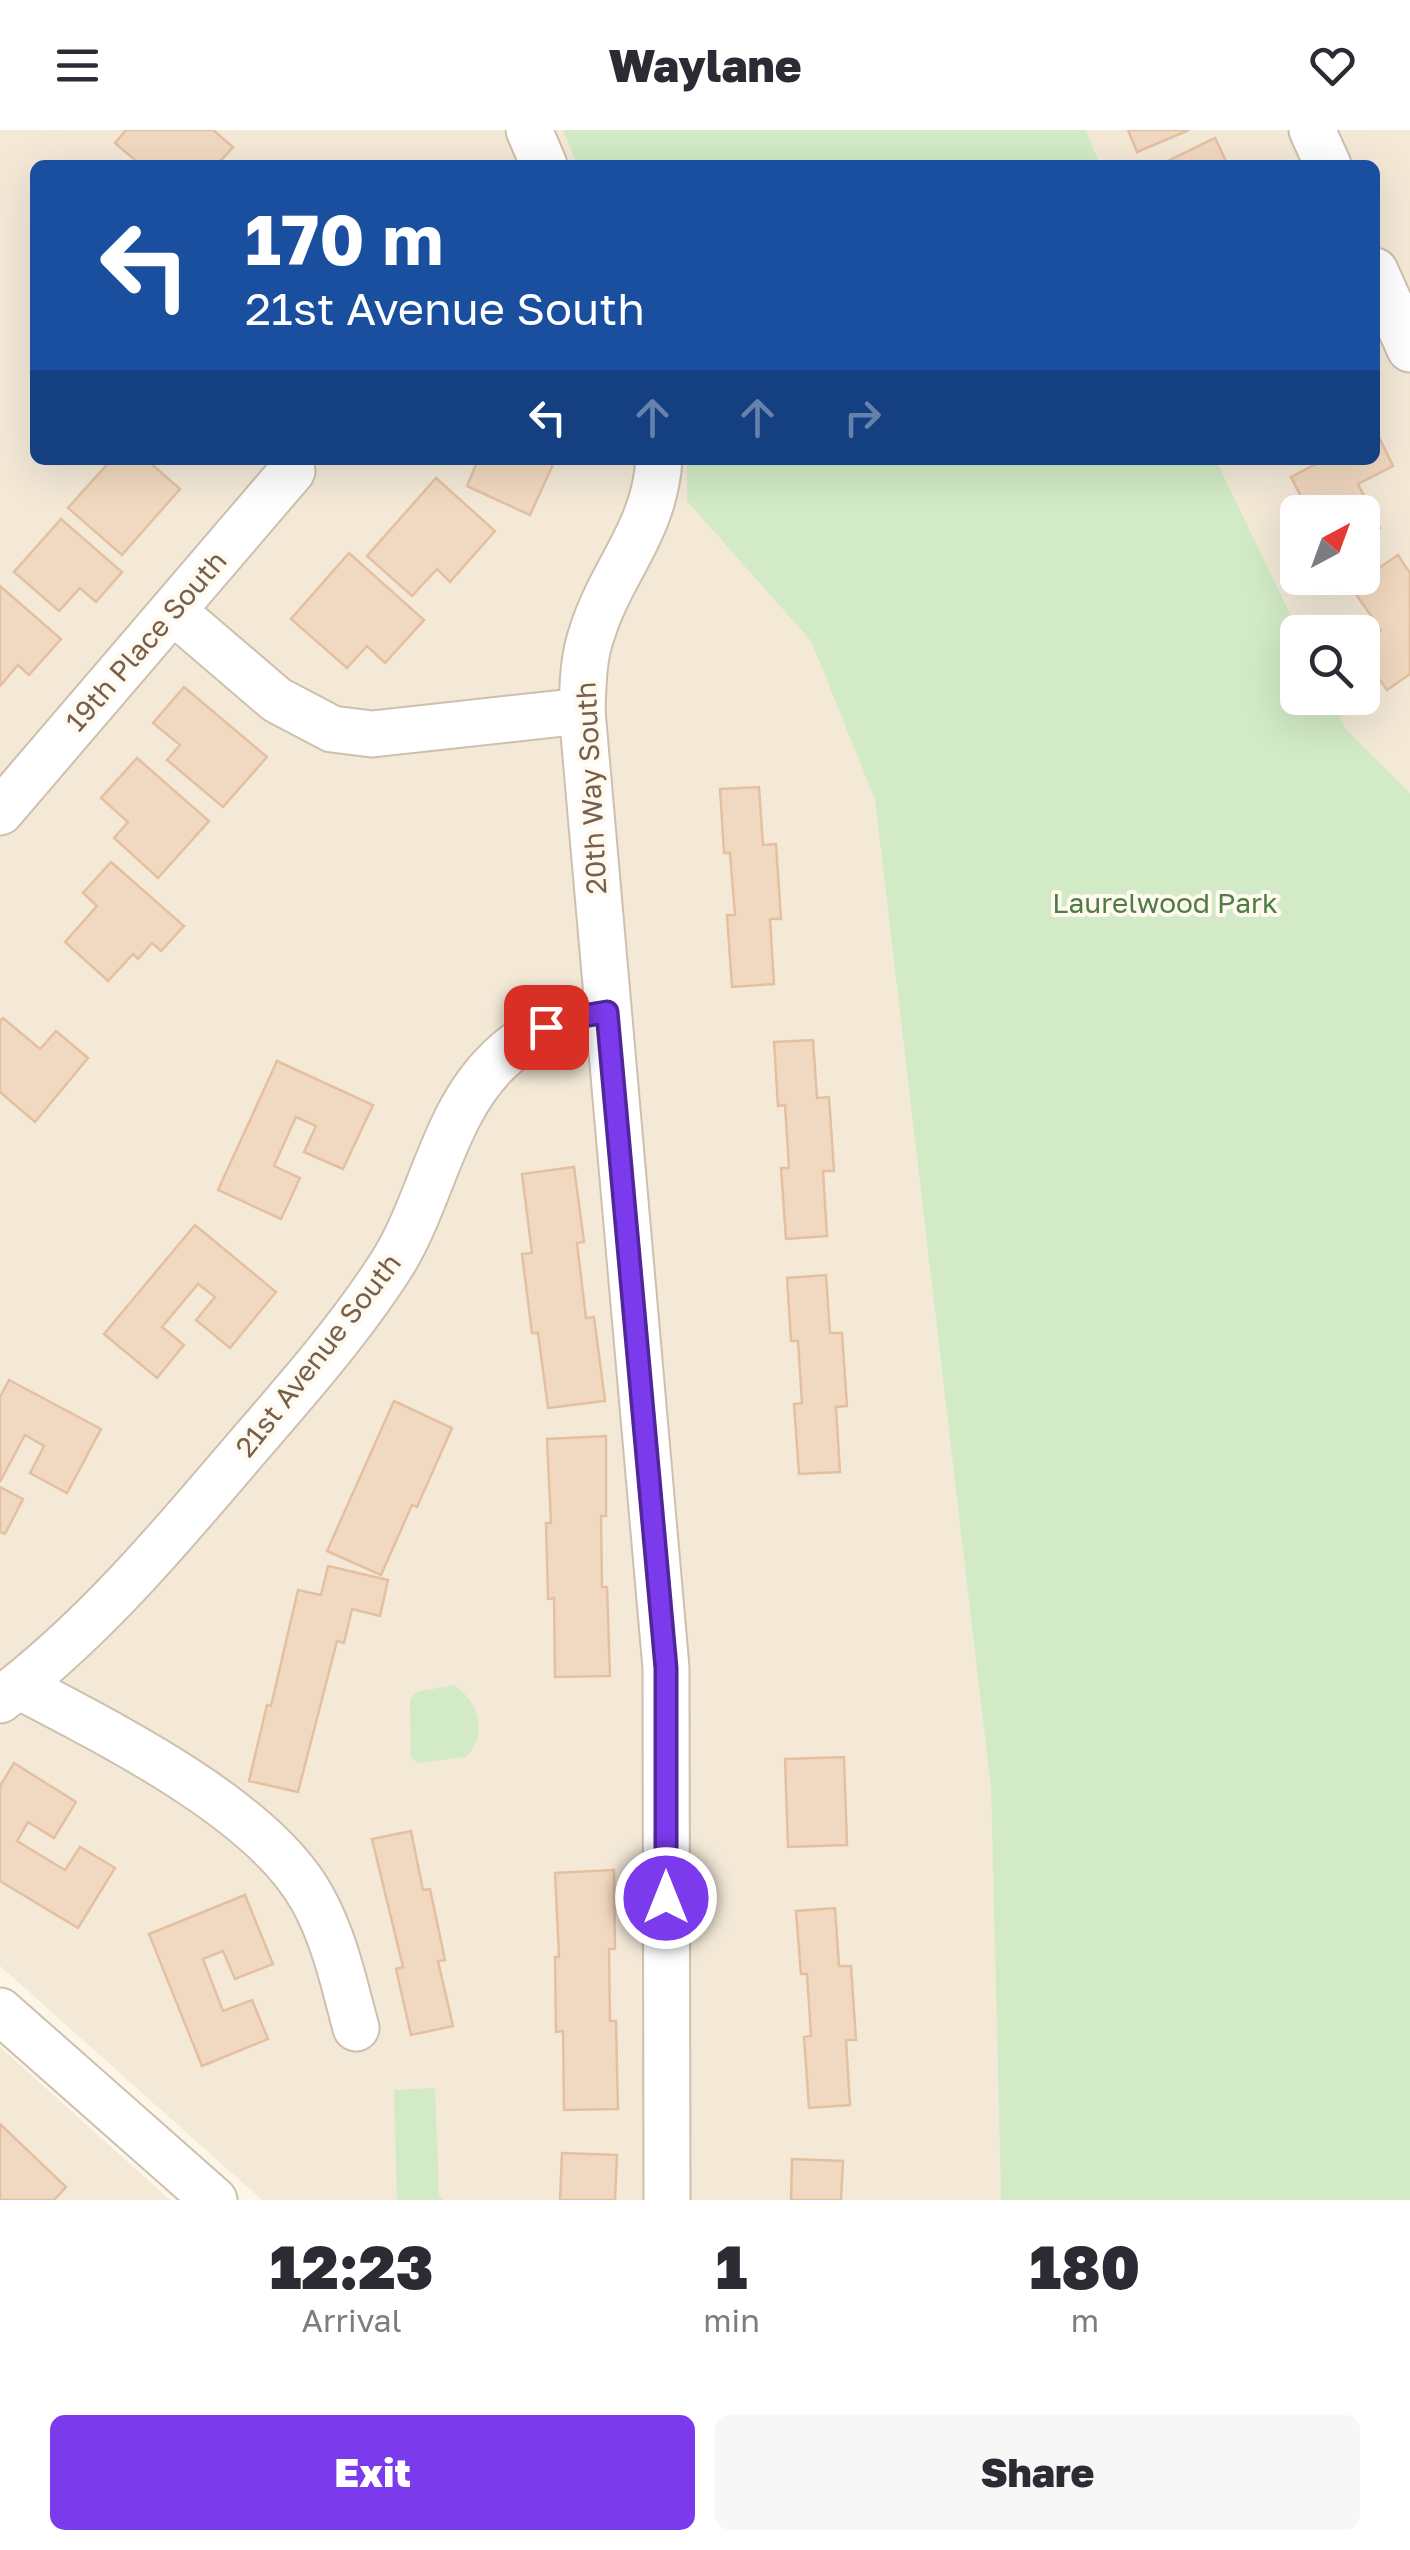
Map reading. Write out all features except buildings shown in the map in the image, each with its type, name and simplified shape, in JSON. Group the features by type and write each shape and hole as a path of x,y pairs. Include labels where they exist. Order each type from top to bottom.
{"street":[{"path":"529,130 542,160"},
{"path":"1312,130 1326,160"},
{"path":"1380,282 1410,349"},
{"name":"20th Way South","path":"659,465 649,515 591,634 584,668 582,711 666,1668 666,2200"},
{"name":"19th Place South","path":"0,812 292,471"},
{"path":"173,611 277,700 332,728 372,734 582,711"},
{"name":"21st Avenue South","path":"9,1693 90,1620 175,1533 370,1296 416,1223 457,1119 496,1062 528,1036 565,1019 607,1012"},
{"path":"9,1693 80,1718 176,1776 243,1822 281,1856 311,1895 323,1919 356,2028"},
{"path":"5,2026 214,2200"}],"shaded area":[{"path":"0,130 597,130 609,160 30,160 30,465 687,465 688,501 811,641 875,800 991,1789 1001,2200 262,2200 0,1966"},
{"path":"1086,130 1410,130 1410,793 1345,728 1339,715 1380,715 1380,615 1291,615 1281,595 1380,595 1380,495 1280,495 1280,593 1218,465 1380,465 1380,160 1098,160"},
{"path":"0,2047 170,2200 0,2200"}],"green space":[{"path":"563,130 1086,130 1098,160 575,160"},
{"name":"Laurelwood Park","path":"687,465 1218,465 1291,615 1280,615 1280,715 1339,715 1345,728 1410,793 1410,2200 1001,2200 991,1789 875,800 811,641 687,501"},
{"path":"454,1685 475,1709 479,1729 473,1748 466,1757 418,1763 411,1757 410,1699 417,1692"},
{"path":"435,2088 439,2196 443,2200 397,2200 394,2090"}],"route":[{"path":"546,1027 565,1019 607,1012 666,1668 666,1898"}]}
